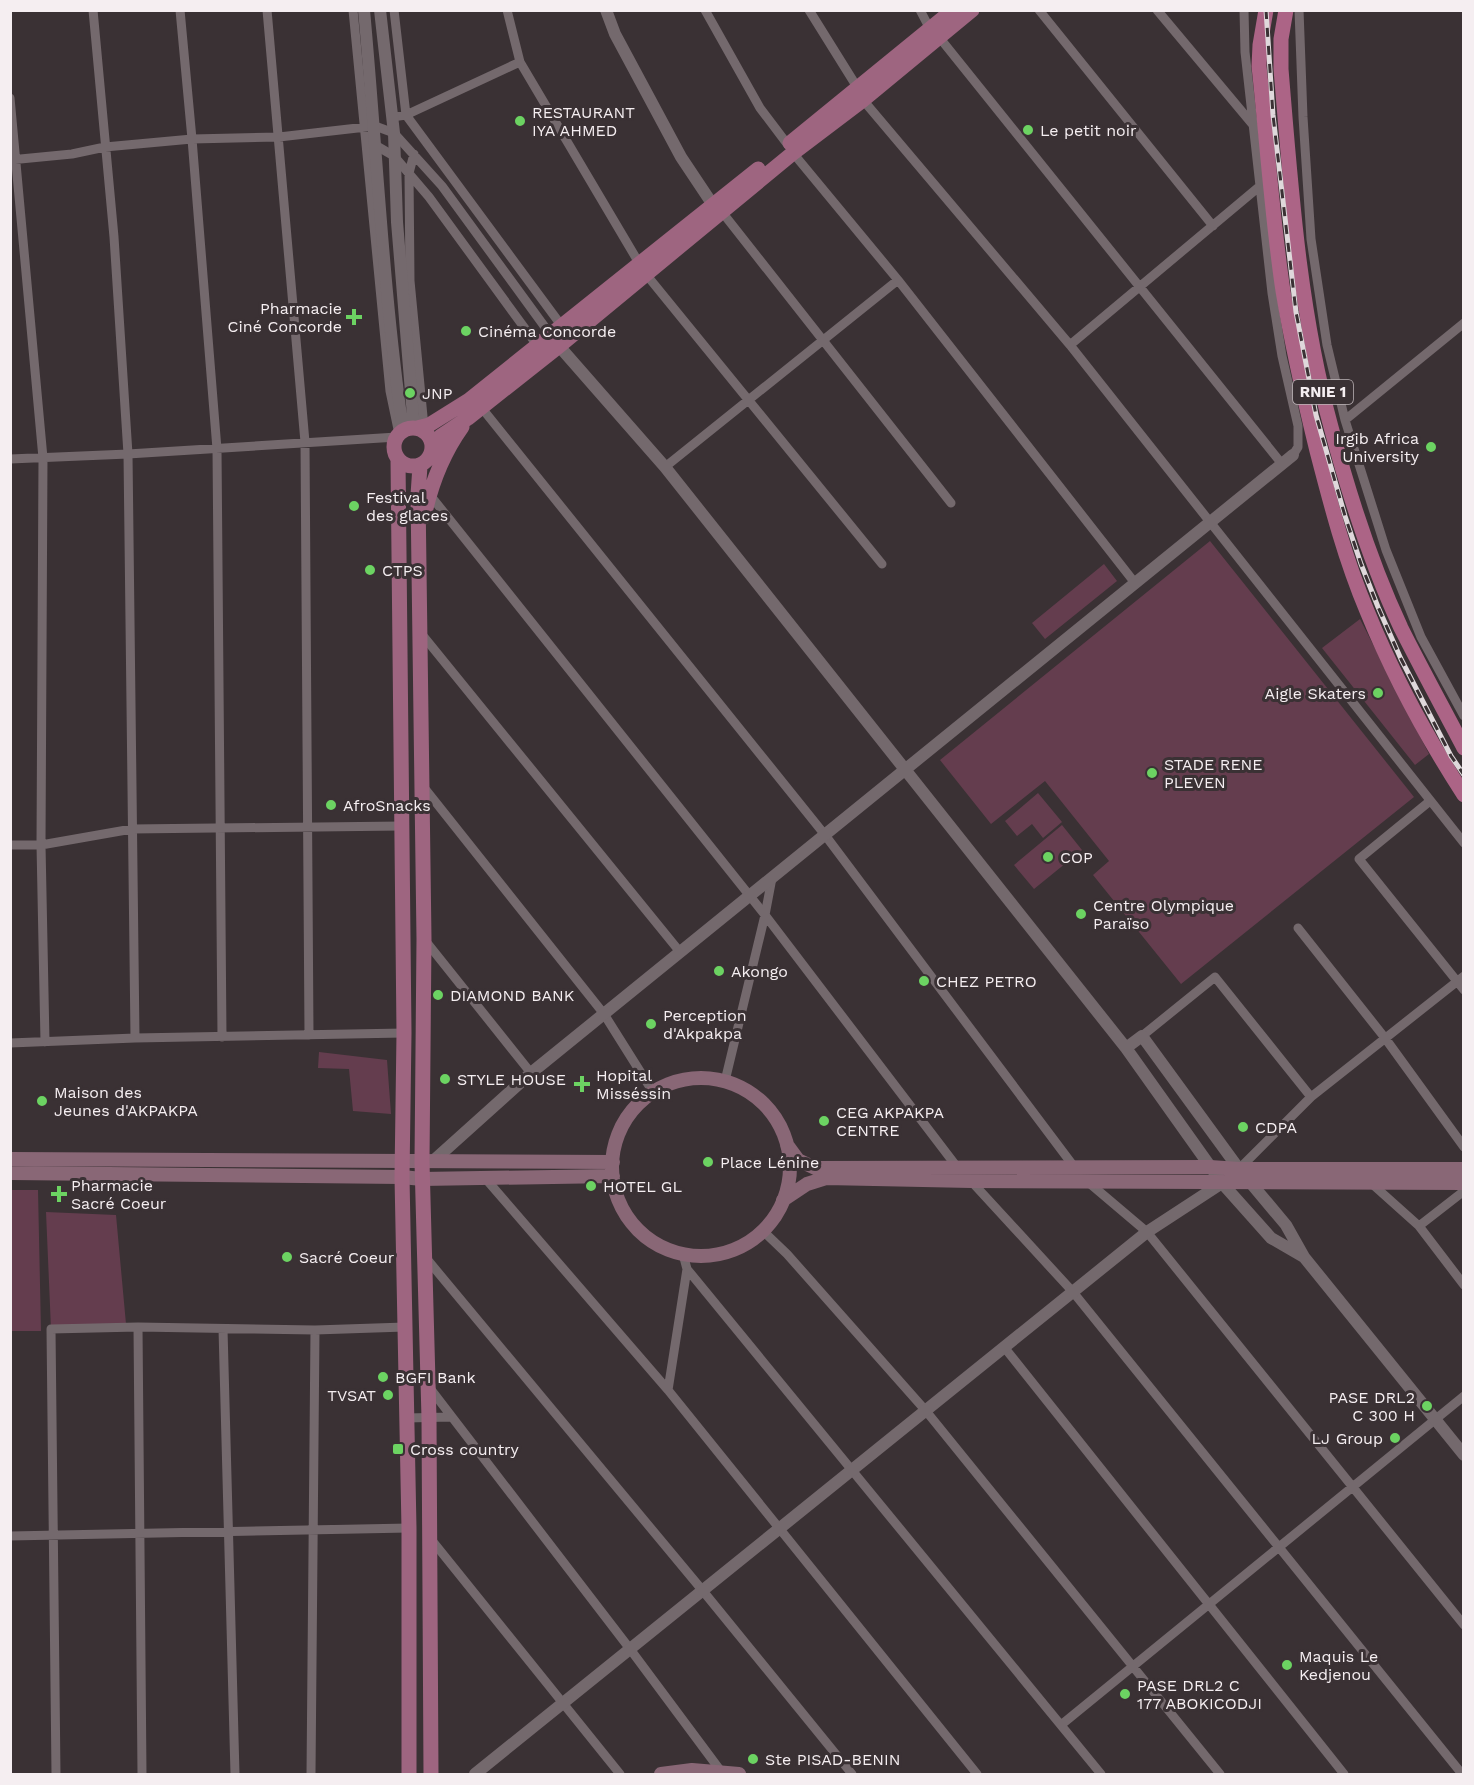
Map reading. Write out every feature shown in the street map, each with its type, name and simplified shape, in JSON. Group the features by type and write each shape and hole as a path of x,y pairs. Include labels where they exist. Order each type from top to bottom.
{"highway":[{"name":"RNIE 1","path":"1266,10 1259,66 1279,256 1290,330 1313,434 1338,530 1366,610 1424,732 1464,795"},
{"name":"RNIE 1","path":"1286,10 1281,52 1285,120 1301,272 1314,353 1330,426 1352,496 1401,627 1464,748"}],"main road":[{"path":"935,33 953,10"},
{"path":"398,459 407,466 420,466 429,458 441,436 481,407 557,335 718,209 935,33 972,10"},
{"path":"409,1774 409,1528 402,1169 404,1033 398,459 394,448 409,431 462,406 537,345 557,335"},
{"path":"419,556 421,533 430,495 443,455 468,418"},
{"path":"409,431 428,434 433,447"},
{"path":"420,466 421,784 427,1162 422,1179 429,1418 431,1774"},
{"path":"688,1079 725,1081 749,1092 763,1104 779,1125 787,1145 790,1167 783,1200 776,1215 763,1231 746,1244 726,1253 704,1256 683,1254 657,1245 636,1227 621,1204 613,1169 615,1147 624,1123 640,1102 653,1092 688,1079"},
{"path":"787,1145 798,1160 815,1168 1464,1169"},
{"path":"10,1159 402,1169 422,1179 485,1178 613,1169"},
{"path":"10,1173 402,1169 427,1162 613,1169"},
{"path":"783,1200 807,1184 826,1178 1222,1183 1464,1183"},
{"path":"661,1774 692,1770 739,1774"}],"street":[{"path":"93,10 114,237 128,454 135,1038"},
{"path":"180,10 217,449 222,1037"},
{"path":"267,10 305,442 309,1035"},
{"path":"353,10 370,127 375,145 385,278 409,431"},
{"path":"364,10 370,127 390,391 409,431"},
{"path":"380,10 394,133 409,431"},
{"path":"394,10 406,116 557,335"},
{"path":"507,10 520,62 642,268 882,564"},
{"path":"606,10 615,34 675,146 718,209 951,503"},
{"path":"705,10 760,108 790,149 898,280 1135,583"},
{"path":"809,10 860,94 1070,345 1464,843"},
{"path":"920,10 935,33 1281,464"},
{"path":"1039,10 1213,226"},
{"path":"1157,10 1255,127"},
{"path":"427,1162 531,1073 1293,455 1298,447 1298,426 1277,323 1245,52 1244,10"},
{"path":"1299,10 1311,239 1327,345 1345,420 1365,486 1405,600 1421,637 1464,716"},
{"path":"392,117 406,116 520,62"},
{"path":"10,98 13,160 43,458 41,845 45,1042"},
{"path":"1285,120 1303,117"},
{"path":"13,160 72,154 105,147 192,139 279,136 370,127 394,133 442,186 557,335 665,467 1126,1048 1222,1183 1271,1238 1304,1257"},
{"path":"375,145 394,156 429,197 537,345"},
{"path":"409,431 409,173 414,154"},
{"path":"1070,345 1260,186"},
{"path":"665,467 898,280"},
{"path":"1345,420 1464,323"},
{"path":"481,407 825,835 1075,1168"},
{"path":"10,459 217,449 409,431"},
{"path":"430,495 750,895 957,1167"},
{"path":"420,632 680,952"},
{"path":"421,784 604,1014 653,1092"},
{"path":"1430,801 1359,859 1460,979 1464,990"},
{"path":"10,845 41,845 132,829 402,826"},
{"path":"725,1081 772,878"},
{"path":"1298,928 1384,1038 1464,1147"},
{"path":"424,939 531,1073"},
{"path":"1126,1048 1215,977 1311,1097"},
{"path":"1239,1169 1311,1097 1460,979"},
{"path":"10,1043 135,1038 404,1033"},
{"path":"1142,1036 1239,1169 1286,1225 1304,1257 1464,1455"},
{"path":"485,1178 668,1390 977,1774"},
{"path":"971,1181 1073,1292 1462,1774"},
{"path":"1087,1181 1147,1232 1464,1625"},
{"path":"475,1774 1147,1232 1222,1183"},
{"path":"1371,1183 1419,1226 1464,1285"},
{"path":"1419,1226 1464,1191"},
{"path":"763,1231 787,1254 926,1411 1220,1774"},
{"path":"423,1254 852,1774"},
{"path":"668,1390 687,1269 683,1254"},
{"path":"687,1269 1101,1774"},
{"path":"56,1774 51,1329 138,1327 315,1330 405,1327"},
{"path":"138,1327 142,1774"},
{"path":"223,1329 235,1774"},
{"path":"311,1774 315,1330"},
{"path":"1004,1347 1344,1774"},
{"path":"428,1385 723,1773"},
{"path":"1061,1725 1464,1396"},
{"path":"406,1418 452,1417"},
{"path":"10,1536 409,1528"},
{"path":"429,1538 620,1774"}],"shaded area":[{"path":"1210,541 1414,797 1181,984 1093,875 1109,861 1045,781 991,824 940,760"},
{"path":"1104,564 1117,581 1045,639 1032,623"},
{"name":"Aigle Skaters","path":"1360,619 1429,754 1415,765 1322,648"},
{"path":"1038,793 1062,822 1043,838 1032,824 1017,836 1005,821"},
{"name":"COP","path":"1062,825 1082,850 1034,889 1014,865"},
{"path":"319,1052 387,1060 391,1114 353,1111 349,1069 318,1068"},
{"path":"11,1190 38,1190 41,1331 11,1331"},
{"path":"46,1212 116,1215 126,1324 51,1329"}],"railway":[{"path":"1266,10 1273,115 1296,312 1316,415 1345,516 1378,607 1401,659 1451,756 1464,775"}],"place":[{"name":"RESTAURANT IYA AHMED","path":"520,121"},
{"name":"Le petit noir","path":"1028,130"},
{"name":"Pharmacie Ciné Concorde","path":"354,317"},
{"name":"Cinéma Concorde","path":"466,331"},
{"name":"JNP","path":"410,393"},
{"name":"Irgib Africa University","path":"1431,447"},
{"name":"Festival des glaces","path":"354,506"},
{"name":"CTPS","path":"370,570"},
{"name":"Aigle Skaters","path":"1378,693"},
{"name":"STADE RENE PLEVEN","path":"1152,773"},
{"name":"AfroSnacks","path":"331,805"},
{"name":"COP","path":"1048,857"},
{"name":"Centre Olympique Paraïso","path":"1081,914"},
{"name":"Akongo","path":"719,971"},
{"name":"CHEZ PETRO","path":"924,981"},
{"name":"DIAMOND BANK","path":"438,995"},
{"name":"Perception d'Akpakpa","path":"651,1024"},
{"name":"STYLE HOUSE","path":"445,1079"},
{"name":"Hopital Misséssin","path":"582,1084"},
{"name":"Maison des Jeunes d'AKPAKPA","path":"42,1101"},
{"name":"CEG AKPAKPA CENTRE","path":"824,1121"},
{"name":"CDPA","path":"1243,1127"},
{"name":"Place Lénine","path":"708,1162"},
{"name":"HOTEL GL","path":"591,1186"},
{"name":"Pharmacie Sacré Coeur","path":"59,1194"},
{"name":"Sacré Coeur","path":"287,1257"},
{"name":"BGFI Bank","path":"383,1377"},
{"name":"TVSAT","path":"388,1395"},
{"name":"PASE DRL2 C 300 H","path":"1427,1406"},
{"name":"LJ Group","path":"1395,1438"},
{"name":"Cross country","path":"398,1449"},
{"name":"Maquis Le Kedjenou","path":"1287,1665"},
{"name":"PASE DRL2 C 177 ABOKICODJI","path":"1125,1694"},
{"name":"Ste PISAD-BENIN","path":"753,1759"}]}
